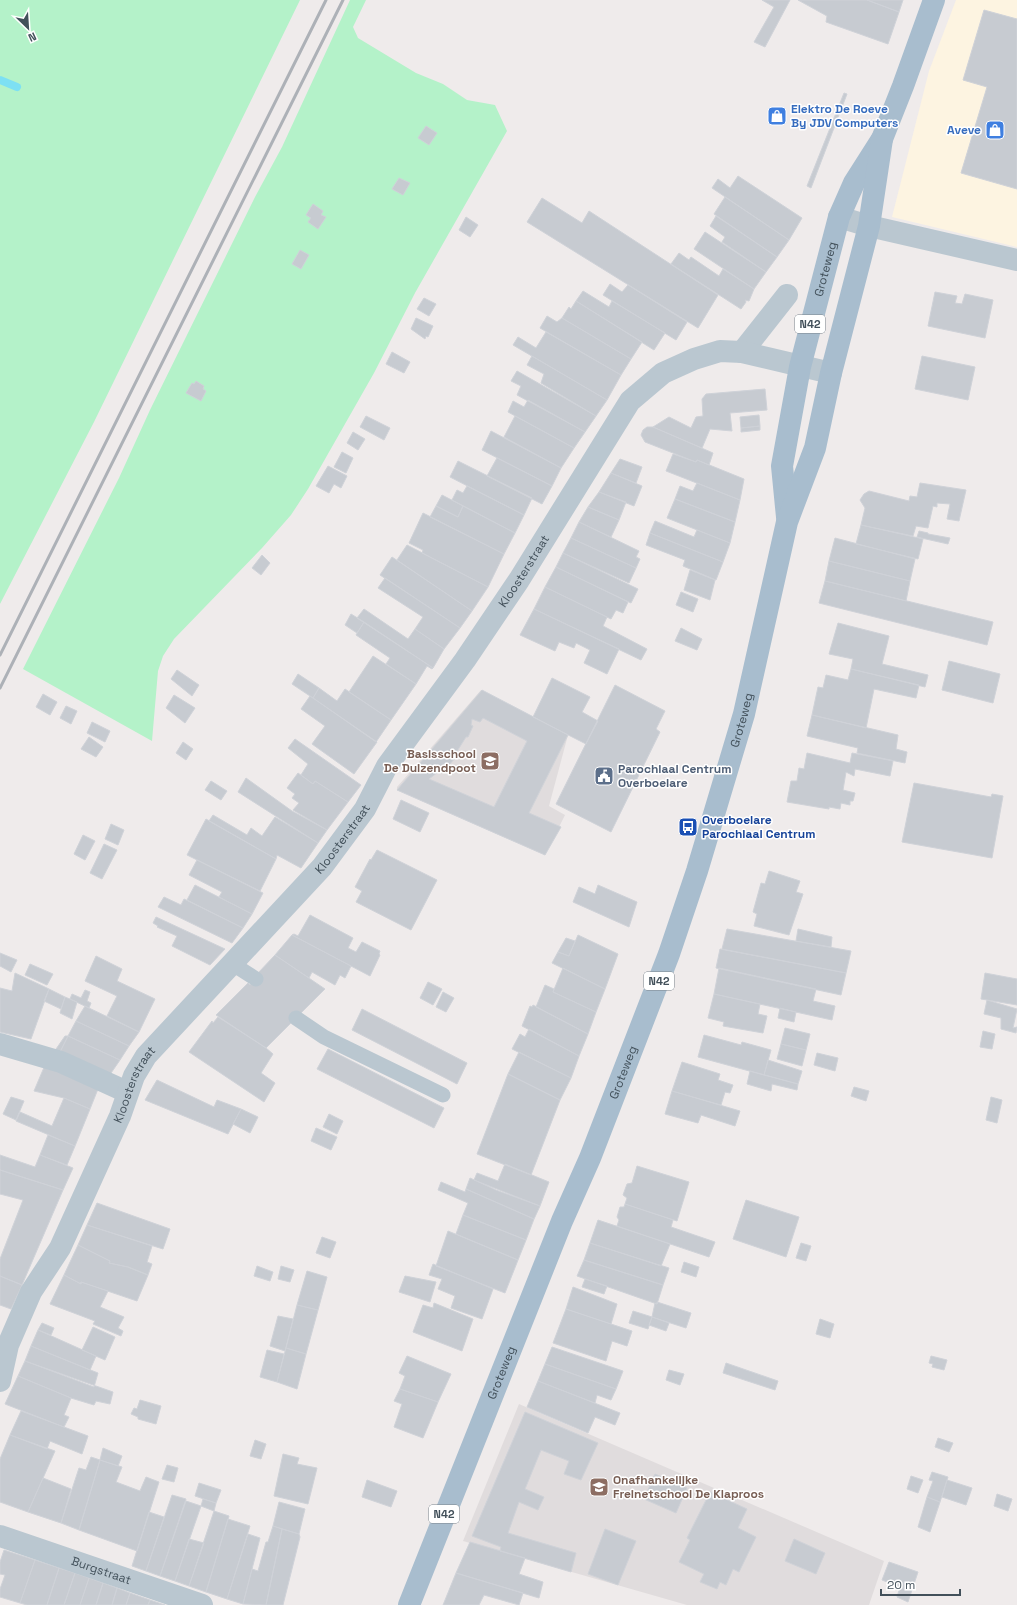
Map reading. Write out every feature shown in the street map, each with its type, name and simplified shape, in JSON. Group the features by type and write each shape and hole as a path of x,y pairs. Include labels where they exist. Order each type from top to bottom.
{"main road":[{"name":"Groteweg","path":"787,522 782,466 800,367 839,217 854,183 882,139 934,0"},
{"name":"Groteweg","path":"408,1605 562,1221 590,1158 669,954 697,871 744,714 787,522 814,448 831,373 869,226 882,139"}],"street":[{"path":"839,217 869,226 1017,260"},
{"path":"742,352 787,295"},
{"name":"Kloosterstraat","path":"0,1381 8,1346 28,1299 60,1248 120,1116 127,1092 134,1076 146,1056 322,867 365,810 387,766 466,660 519,580 630,401 663,373 694,359 720,351 742,352 800,367"},
{"path":"800,367 831,373"},
{"path":"0,1044 61,1062 127,1092"},
{"name":"Burgstraat","path":"0,1536 202,1605"}],"lane":[{"path":"231,963 256,979"},
{"path":"296,1018 324,1037 443,1095"}],"shaded area":[{"path":"956,0 1017,0 1017,247 892,217 929,71"},
{"name":"Basisschool De Duizendpoot","path":"481,690 568,735 549,806 565,815 545,855 397,790 397,787"},
{"name":"Onafhankelijke Freinetschool De Klaproos","path":"519,1404 884,1561 869,1605 687,1605 463,1541"}],"green space":[{"path":"0,0 300,0 94,422 0,604"},
{"path":"350,0 366,0 353,27 358,38 416,73 443,84 467,100 495,105 507,131 415,293 374,373 308,489 291,515 262,548 174,639 163,656 158,671 152,741 23,669 119,478 150,410 255,197 282,147"}],"building":[{"path":"762,0 790,0 765,47 754,42 774,7"},
{"path":"798,0 867,0 899,12 888,44 826,22 827,16"},
{"path":"867,0 903,0 899,12"},
{"name":"Aveve","path":"984,10 1017,19 1017,189 961,173 987,87 963,80"},
{"path":"844,93 847,94 811,188 807,186"},
{"path":"426,126 437,133 429,145 418,138"},
{"path":"738,176 802,218 789,240 712,188 718,179 730,188"},
{"path":"399,178 410,183 403,195 392,189"},
{"path":"725,197 789,240 777,257 714,214"},
{"path":"542,198 582,223 589,211 718,295 698,328 527,222"},
{"path":"313,204 323,211 321,215 326,217 318,229 308,222 311,218 306,215"},
{"path":"716,216 777,257 766,272 722,242 725,237 710,226"},
{"path":"466,217 478,225 470,237 459,230"},
{"path":"705,232 766,272 754,289 694,249"},
{"path":"300,250 309,255 301,269 292,264"},
{"path":"679,253 689,260 691,257 719,276 723,269 754,289 749,301 745,300 746,302 741,309 671,264"},
{"path":"610,284 622,292 628,285 687,322 676,340 603,295"},
{"path":"583,291 609,307 612,301 665,333 654,350 576,301"},
{"path":"935,292 957,296 955,303 962,304 965,294 993,300 985,338 928,326"},
{"path":"424,298 436,304 429,316 417,309"},
{"path":"576,301 642,342 631,359 562,318 569,307 571,309"},
{"path":"547,316 557,322 562,318 631,359 621,375 540,328"},
{"path":"416,318 433,326 428,337 426,336 425,339 411,329"},
{"path":"546,332 621,375 607,400 513,345 518,337 536,348"},
{"path":"392,352 410,362 404,373 386,364"},
{"path":"532,356 607,400 596,416 541,383 544,374 527,365"},
{"path":"922,356 975,367 968,400 915,389"},
{"path":"517,371 596,416 585,432 517,395 521,386 511,381"},
{"path":"196,381 204,386 203,389 206,391 201,401 186,393 192,383 194,384"},
{"path":"765,389 767,410 730,413 732,431 710,429 702,448 653,427 669,417 691,428 696,417 703,416 702,399 706,394"},
{"path":"528,400 585,432 574,448 508,412 513,401 524,407"},
{"path":"759,415 760,426 741,428 740,417"},
{"path":"366,416 390,428 384,440 360,427"},
{"path":"515,416 574,448 561,468 504,437"},
{"path":"760,426 760,430 741,432 741,428"},
{"path":"647,427 653,427 713,453 709,465 697,460 696,462 645,442 641,435 643,430"},
{"path":"491,431 561,468 552,486 482,450"},
{"path":"353,432 365,439 358,450 347,443"},
{"path":"342,452 353,458 346,473 334,467"},
{"path":"673,454 696,462 697,460 744,479 740,500 666,471"},
{"path":"497,458 552,486 542,504 487,476"},
{"path":"620,459 642,467 636,483 611,473"},
{"path":"458,461 532,498 524,515 450,477"},
{"path":"328,466 347,476 341,488 334,484 329,493 316,486"},
{"path":"611,473 642,486 634,506 599,492"},
{"path":"697,483 740,500 735,522 675,499 680,486 693,491"},
{"path":"920,483 966,490 959,521 947,519 950,504 937,503 937,507 933,506 928,528 916,526 913,536 861,525 865,508 860,500 864,494 869,491 909,501 910,496 917,497"},
{"path":"467,486 524,515 515,533 452,500 457,490 463,493"},
{"path":"599,492 626,502 619,520 588,507"},
{"path":"442,495 463,506 458,517 436,506"},
{"path":"675,499 735,522 730,543 667,518"},
{"path":"436,506 458,517 463,506 515,533 504,554 430,517"},
{"path":"588,507 619,520 611,537 579,522"},
{"path":"423,513 504,554 488,587 422,553 423,550 409,543"},
{"path":"655,521 694,537 697,530 730,543 723,562 650,533"},
{"path":"579,522 639,551 636,557 640,559 636,568 571,538"},
{"path":"861,525 923,539 918,559 856,544"},
{"path":"919,531 950,538 948,544 917,537"},
{"path":"650,533 723,562 716,580 683,566 685,560 646,545"},
{"path":"571,538 636,568 629,583 563,553"},
{"path":"835,538 915,559 910,581 829,561"},
{"path":"407,545 488,587 472,611 397,560"},
{"path":"563,553 638,589 631,603 556,567"},
{"path":"262,555 270,563 261,575 252,568"},
{"path":"392,557 472,611 460,628 380,575"},
{"path":"829,561 910,581 906,601 825,581"},
{"path":"556,567 628,602 623,613 616,610 611,619 545,587"},
{"path":"690,570 715,580 710,600 684,590"},
{"path":"385,578 460,628 444,649 415,629 423,617 378,588"},
{"path":"825,581 993,622 987,645 819,603"},
{"path":"545,587 607,617 603,626 647,649 641,660 534,609"},
{"path":"681,592 698,599 693,612 676,605"},
{"path":"364,609 408,639 415,629 444,649 433,668 357,618"},
{"path":"534,609 619,649 607,674 584,663 590,650 576,643 574,648 559,642 555,651 520,635"},
{"path":"351,614 364,622 357,633 345,625"},
{"path":"364,622 433,668 432,669 427,666 416,684 386,664 390,658 356,635"},
{"path":"838,623 889,636 882,664 928,675 925,687 851,669 853,659 829,654"},
{"path":"681,628 702,639 697,650 675,641"},
{"path":"373,656 416,684 391,720 349,692"},
{"path":"949,661 1000,674 993,703 942,690"},
{"path":"851,669 919,685 916,698 874,689 866,728 812,715 818,687 823,688 826,675 848,680"},
{"path":"177,670 199,685 192,696 171,679"},
{"path":"298,674 319,688 313,698 292,684"},
{"path":"552,678 590,697 582,712 598,721 586,744 533,717"},
{"name":"Parochiaal Centrum Overboelare","path":"615,685 665,711 656,729 660,732 611,832 556,804"},
{"path":"319,688 337,701 345,689 391,720 376,742 313,698"},
{"name":"Basisschool De Duizendpoot","path":"482,690 568,735 529,813 561,827 545,855 397,790","holes":["483,718 527,741 494,807 429,779 448,764 449,765 456,757 454,756 466,737 468,737 473,726 471,725 472,719 480,722"]},
{"path":"43,694 57,702 50,715 36,707"},
{"path":"174,695 195,708 185,723 166,708"},
{"path":"310,696 377,742 354,774 312,744 325,726 301,709"},
{"path":"66,706 77,711 71,724 60,718"},
{"path":"812,715 898,735 896,749 907,752 905,763 857,753 858,748 807,736"},
{"path":"92,722 110,731 105,742 87,733"},
{"path":"89,737 103,747 96,757 81,749"},
{"path":"295,739 361,785 348,802 315,781 313,784 301,775 308,764 288,748"},
{"path":"183,742 193,749 186,760 176,753"},
{"path":"807,753 850,763 852,753 893,761 890,776 855,769 854,776 846,772 843,790 855,793 853,801 850,801 850,805 841,803 840,809 829,807 829,809 787,802 791,781 797,781 799,768 804,769"},
{"path":"298,773 313,784 315,781 348,802 327,830 293,810 299,803 292,798 295,794 287,788"},
{"path":"246,778 292,811 327,830 318,843 238,792"},
{"path":"211,781 227,791 221,800 205,790"},
{"path":"914,783 991,797 992,794 1003,796 992,858 902,842"},
{"path":"401,800 429,813 420,832 393,819"},
{"path":"213,815 247,835 251,828 262,836 275,817 318,843 301,868 277,855 276,859 209,821"},
{"path":"206,819 276,859 260,891 187,855"},
{"path":"111,824 124,830 118,845 105,839"},
{"path":"83,835 95,841 85,860 74,854"},
{"path":"104,844 117,850 102,879 90,873"},
{"path":"377,850 437,880 411,930 356,902 362,891 355,887 370,859 371,860"},
{"path":"197,860 263,893 252,914 219,897 222,892 189,875"},
{"path":"769,871 800,881 796,892 803,894 789,935 754,926 757,914 753,912 761,883 765,884"},
{"path":"195,885 252,914 243,928 187,900"},
{"path":"598,885 637,902 629,927 573,902 579,887 595,894"},
{"path":"164,897 181,905 184,899 243,928 232,943 158,907"},
{"path":"310,915 353,938 348,948 356,952 362,942 380,951 380,955 370,976 292,935 294,934 298,936"},
{"path":"156,917 225,949 210,965 172,946 177,936 157,927 158,926 153,923"},
{"path":"727,929 851,951 846,973 722,949"},
{"path":"798,929 832,937 831,947 796,941"},
{"path":"292,935 351,966 345,978 340,975 335,985 312,972 309,978 275,955"},
{"path":"578,935 618,954 605,989 552,963 558,952 569,956"},
{"path":"566,938 575,941 569,956 558,952"},
{"path":"720,949 846,973 841,995 716,968"},
{"path":"0,953 17,960 11,972 0,966"},
{"path":"275,955 325,989 266,1048 216,1015 248,983 250,985 256,979 258,973"},
{"path":"96,956 122,969 117,981 155,999 139,1032 107,1016 117,996 85,981"},
{"path":"30,964 53,974 47,985 25,975"},
{"path":"563,968 605,989 596,1012 553,992"},
{"path":"719,968 816,989 813,1001 835,1006 832,1020 714,994"},
{"path":"15,973 49,989 31,1039 0,1032 0,988 12,991"},
{"path":"985,973 1017,979 1017,1005 981,999"},
{"path":"428,982 442,989 433,1005 420,998"},
{"path":"545,985 554,989 553,992 596,1012 588,1034 536,1007"},
{"path":"49,989 65,997 61,1009 44,1001"},
{"path":"85,990 90,992 87,1001 91,1003 89,1008 70,999 72,994 81,998"},
{"path":"443,992 454,998 446,1012 436,1007"},
{"path":"714,994 760,1004 758,1014 767,1016 763,1033 723,1026 724,1022 708,1018"},
{"path":"65,997 77,1002 72,1019 60,1013"},
{"path":"987,1000 1017,1009 1013,1028 1017,1027 1016,1033 1001,1029 1001,1018 984,1014"},
{"path":"533,1005 588,1034 579,1056 522,1026 530,1006 532,1007"},
{"path":"85,1006 139,1032 129,1046 76,1021"},
{"path":"780,1008 796,1012 794,1022 778,1018"},
{"path":"362,1009 467,1063 457,1084 352,1030"},
{"path":"218,1017 273,1054 261,1073 275,1083 264,1102 189,1052 212,1021 213,1023"},
{"path":"76,1021 129,1046 120,1060 68,1036"},
{"path":"785,1028 810,1034 806,1050 781,1044"},
{"path":"529,1029 579,1056 571,1078 512,1049 520,1034 525,1037"},
{"path":"983,1031 995,1034 992,1049 980,1047"},
{"path":"704,1035 741,1045 742,1042 771,1050 764,1075 698,1057"},
{"path":"65,1036 68,1036 59,1054 54,1052"},
{"path":"68,1036 120,1060 109,1076 59,1054"},
{"path":"781,1044 806,1050 802,1066 777,1059"},
{"path":"328,1049 444,1108 434,1128 317,1069"},
{"path":"519,1052 571,1078 560,1100 508,1074"},
{"path":"817,1053 838,1058 835,1071 814,1065"},
{"path":"768,1060 802,1071 798,1084 764,1075"},
{"path":"682,1062 720,1074 718,1080 733,1085 730,1093 725,1092 721,1105 672,1091"},
{"path":"45,1065 98,1089 90,1109 64,1098 34,1091"},
{"path":"750,1071 798,1084 797,1090 772,1084 771,1091 747,1084"},
{"path":"508,1074 560,1100 531,1175 477,1154"},
{"path":"157,1080 214,1107 217,1100 241,1109 228,1134 145,1100"},
{"path":"854,1087 869,1091 866,1101 851,1096"},
{"path":"672,1091 740,1111 735,1126 701,1115 698,1123 665,1114"},
{"path":"11,1097 24,1101 16,1120 3,1114"},
{"path":"991,1097 1002,1100 997,1123 986,1120"},
{"path":"64,1098 90,1109 75,1146 16,1121 20,1112 52,1126"},
{"path":"241,1109 258,1117 250,1133 233,1124"},
{"path":"329,1114 343,1121 337,1134 323,1127"},
{"path":"316,1128 337,1137 331,1150 311,1141"},
{"path":"48,1135 75,1146 67,1165 40,1155"},
{"path":"0,1155 35,1167 40,1155 73,1168 63,1190 0,1170"},
{"path":"505,1164 549,1182 540,1206 474,1180 477,1173 498,1181"},
{"path":"637,1166 689,1182 677,1221 625,1204 627,1198 623,1195 627,1184 632,1183"},
{"path":"0,1170 63,1190 22,1285 0,1276 0,1259 23,1200 0,1194"},
{"path":"470,1178 496,1190 540,1206 534,1219 466,1189"},
{"path":"441,1182 465,1192 466,1189 534,1219 526,1240 463,1215 468,1203 438,1190"},
{"path":"746,1200 799,1217 786,1257 733,1239"},
{"path":"97,1203 170,1229 163,1249 87,1225"},
{"path":"625,1204 673,1220 671,1227 715,1242 709,1257 617,1226 619,1220 617,1217 620,1207 624,1207"},
{"path":"463,1215 526,1240 518,1260 456,1234"},
{"path":"598,1220 670,1244 661,1266 590,1243"},
{"path":"87,1225 152,1246 147,1262 152,1264 148,1275 128,1267 109,1263 110,1261 78,1245"},
{"path":"448,1231 518,1260 505,1293 436,1266"},
{"path":"322,1237 336,1242 330,1258 316,1253"},
{"path":"590,1243 669,1268 663,1285 584,1260"},
{"path":"801,1243 811,1246 806,1261 796,1258"},
{"path":"78,1245 110,1261 109,1263 128,1267 148,1275 137,1301 81,1282 81,1284 64,1275"},
{"path":"584,1260 663,1285 657,1304 577,1276"},
{"path":"684,1262 699,1267 696,1277 681,1272"},
{"path":"433,1264 493,1289 482,1319 451,1308 455,1296 438,1289 442,1279 429,1275"},
{"path":"257,1266 273,1272 270,1281 254,1276"},
{"path":"281,1266 294,1270 290,1282 278,1279"},
{"path":"307,1271 327,1277 318,1310 297,1305"},
{"path":"64,1275 81,1284 81,1282 108,1291 100,1307 124,1317 118,1328 123,1331 121,1336 93,1324 95,1321 50,1304"},
{"path":"0,1276 22,1285 11,1309 0,1305"},
{"path":"405,1276 436,1282 430,1302 399,1292"},
{"path":"585,1279 607,1286 604,1294 582,1287"},
{"path":"573,1287 617,1304 611,1324 566,1309"},
{"path":"657,1302 691,1313 686,1328 652,1317 655,1303 657,1304"},
{"path":"434,1303 473,1319 462,1351 413,1332 423,1305 433,1308"},
{"path":"297,1305 318,1310 306,1354 286,1348"},
{"path":"566,1309 632,1331 627,1346 612,1341 606,1361 553,1343"},
{"path":"633,1311 652,1317 648,1329 629,1323"},
{"path":"278,1316 293,1319 285,1351 270,1346"},
{"path":"652,1317 669,1323 666,1331 649,1325"},
{"path":"820,1319 834,1324 830,1338 816,1334"},
{"path":"42,1323 54,1328 51,1335 38,1330"},
{"path":"93,1327 115,1337 105,1360 82,1350"},
{"path":"38,1330 96,1356 90,1370 31,1346"},
{"path":"31,1346 98,1373 94,1387 25,1361"},
{"path":"552,1347 623,1371 616,1389 545,1364"},
{"path":"286,1348 306,1354 297,1389 277,1382"},
{"path":"267,1350 284,1354 277,1382 260,1377"},
{"path":"407,1356 451,1374 438,1402 400,1389 405,1376 399,1373"},
{"path":"931,1356 947,1360 944,1370 932,1367 933,1364 929,1363"},
{"path":"25,1361 113,1392 110,1404 96,1401 94,1405 71,1398 18,1376"},
{"path":"726,1363 778,1381 775,1390 723,1373"},
{"path":"545,1364 616,1389 611,1400 597,1395 595,1403 538,1381"},
{"path":"669,1370 684,1374 680,1385 666,1380"},
{"path":"18,1376 71,1398 64,1415 69,1417 64,1427 5,1404"},
{"path":"538,1381 620,1413 615,1425 595,1417 588,1433 527,1407"},
{"path":"400,1389 438,1402 423,1438 394,1427 402,1404 394,1401"},
{"path":"140,1400 161,1406 156,1424 138,1419 138,1417 131,1414 134,1408 137,1409"},
{"path":"21,1411 88,1436 82,1454 50,1441 47,1449 10,1435"},
{"path":"525,1412 598,1443 581,1480 564,1474 569,1461 541,1450 525,1489 544,1497 538,1510 519,1502 508,1533 576,1553 571,1572 500,1551 501,1547 472,1536"},
{"path":"10,1435 55,1451 28,1512 0,1502 0,1459"},
{"path":"938,1438 953,1443 949,1452 935,1447"},
{"path":"255,1440 266,1444 261,1459 250,1456"},
{"path":"103,1448 122,1456 118,1466 100,1460"},
{"path":"283,1454 299,1458 297,1464 317,1468 308,1504 274,1496"},
{"path":"91,1457 100,1460 79,1530 61,1523 79,1468 86,1470"},
{"path":"100,1460 122,1467 116,1482 140,1491 146,1477 159,1482 137,1551 79,1530"},
{"path":"167,1465 178,1468 174,1482 162,1479"},
{"path":"932,1472 948,1477 940,1502 927,1497 933,1481 929,1480"},
{"path":"655,1474 687,1488 676,1513 644,1499"},
{"path":"911,1476 923,1480 918,1493 907,1489"},
{"path":"43,1478 71,1489 61,1523 28,1512"},
{"path":"367,1480 397,1491 391,1507 362,1497"},
{"path":"947,1480 972,1488 966,1505 942,1497"},
{"path":"199,1483 221,1490 216,1503 195,1496"},
{"path":"710,1492 747,1509 738,1528 756,1537 739,1572 733,1569 726,1585 720,1582 717,1589 700,1582 704,1574 679,1562 690,1540 687,1538"},
{"path":"997,1494 1012,1499 1008,1511 994,1506"},
{"path":"172,1495 186,1499 160,1576 146,1571"},
{"path":"927,1497 940,1502 930,1532 918,1527"},
{"path":"203,1499 216,1503 214,1511 201,1506"},
{"path":"186,1501 201,1506 175,1581 160,1576"},
{"path":"279,1502 305,1509 299,1534 273,1526"},
{"path":"214,1511 229,1516 206,1592 189,1586"},
{"path":"149,1512 164,1517 146,1571 132,1566"},
{"path":"228,1519 250,1526 227,1599 206,1592"},
{"path":"273,1526 282,1529 266,1605 243,1604 252,1569 258,1571 266,1542 268,1542"},
{"path":"282,1529 299,1534 300,1537 283,1605 266,1605"},
{"path":"605,1529 636,1541 618,1585 588,1574"},
{"path":"248,1534 260,1538 243,1604 227,1599"},
{"path":"189,1539 204,1543 189,1586 175,1581"},
{"path":"794,1539 825,1553 816,1574 785,1561"},
{"path":"470,1542 525,1558 519,1574 543,1582 539,1598 456,1573"},
{"path":"4,1550 35,1560 20,1603 0,1597 0,1589 5,1575 0,1574 0,1562"},
{"path":"35,1560 59,1568 47,1605 27,1605 20,1603"},
{"path":"889,1562 918,1572 908,1602 897,1597 900,1587 882,1580"},
{"path":"59,1568 75,1573 64,1605 47,1605"},
{"path":"75,1573 89,1578 80,1605 64,1605"},
{"path":"456,1573 523,1593 519,1605 484,1595 479,1605 443,1605"},
{"path":"89,1578 103,1583 96,1605 80,1605"},
{"path":"103,1583 117,1588 112,1605 96,1605"},
{"path":"117,1588 130,1593 126,1605 112,1605"},
{"path":"130,1593 150,1600 148,1605 126,1605"},
{"path":"150,1600 165,1605 148,1605"}],"waterway":[{"path":"0,80 17,87"}],"railway":[{"path":"0,655 326,0"},
{"path":"0,688 343,0"}],"place":[{"name":"Elektro De Roeve By JDV Computers","path":"777,116"},
{"name":"Aveve","path":"995,130"},
{"name":"Basisschool De Duizendpoot","path":"490,761"},
{"name":"Parochiaal Centrum Overboelare","path":"604,776"},
{"name":"Overboelare Parochiaal Centrum","path":"688,827"},
{"name":"Onafhankelijke Freinetschool De Klaproos","path":"599,1487"}]}
